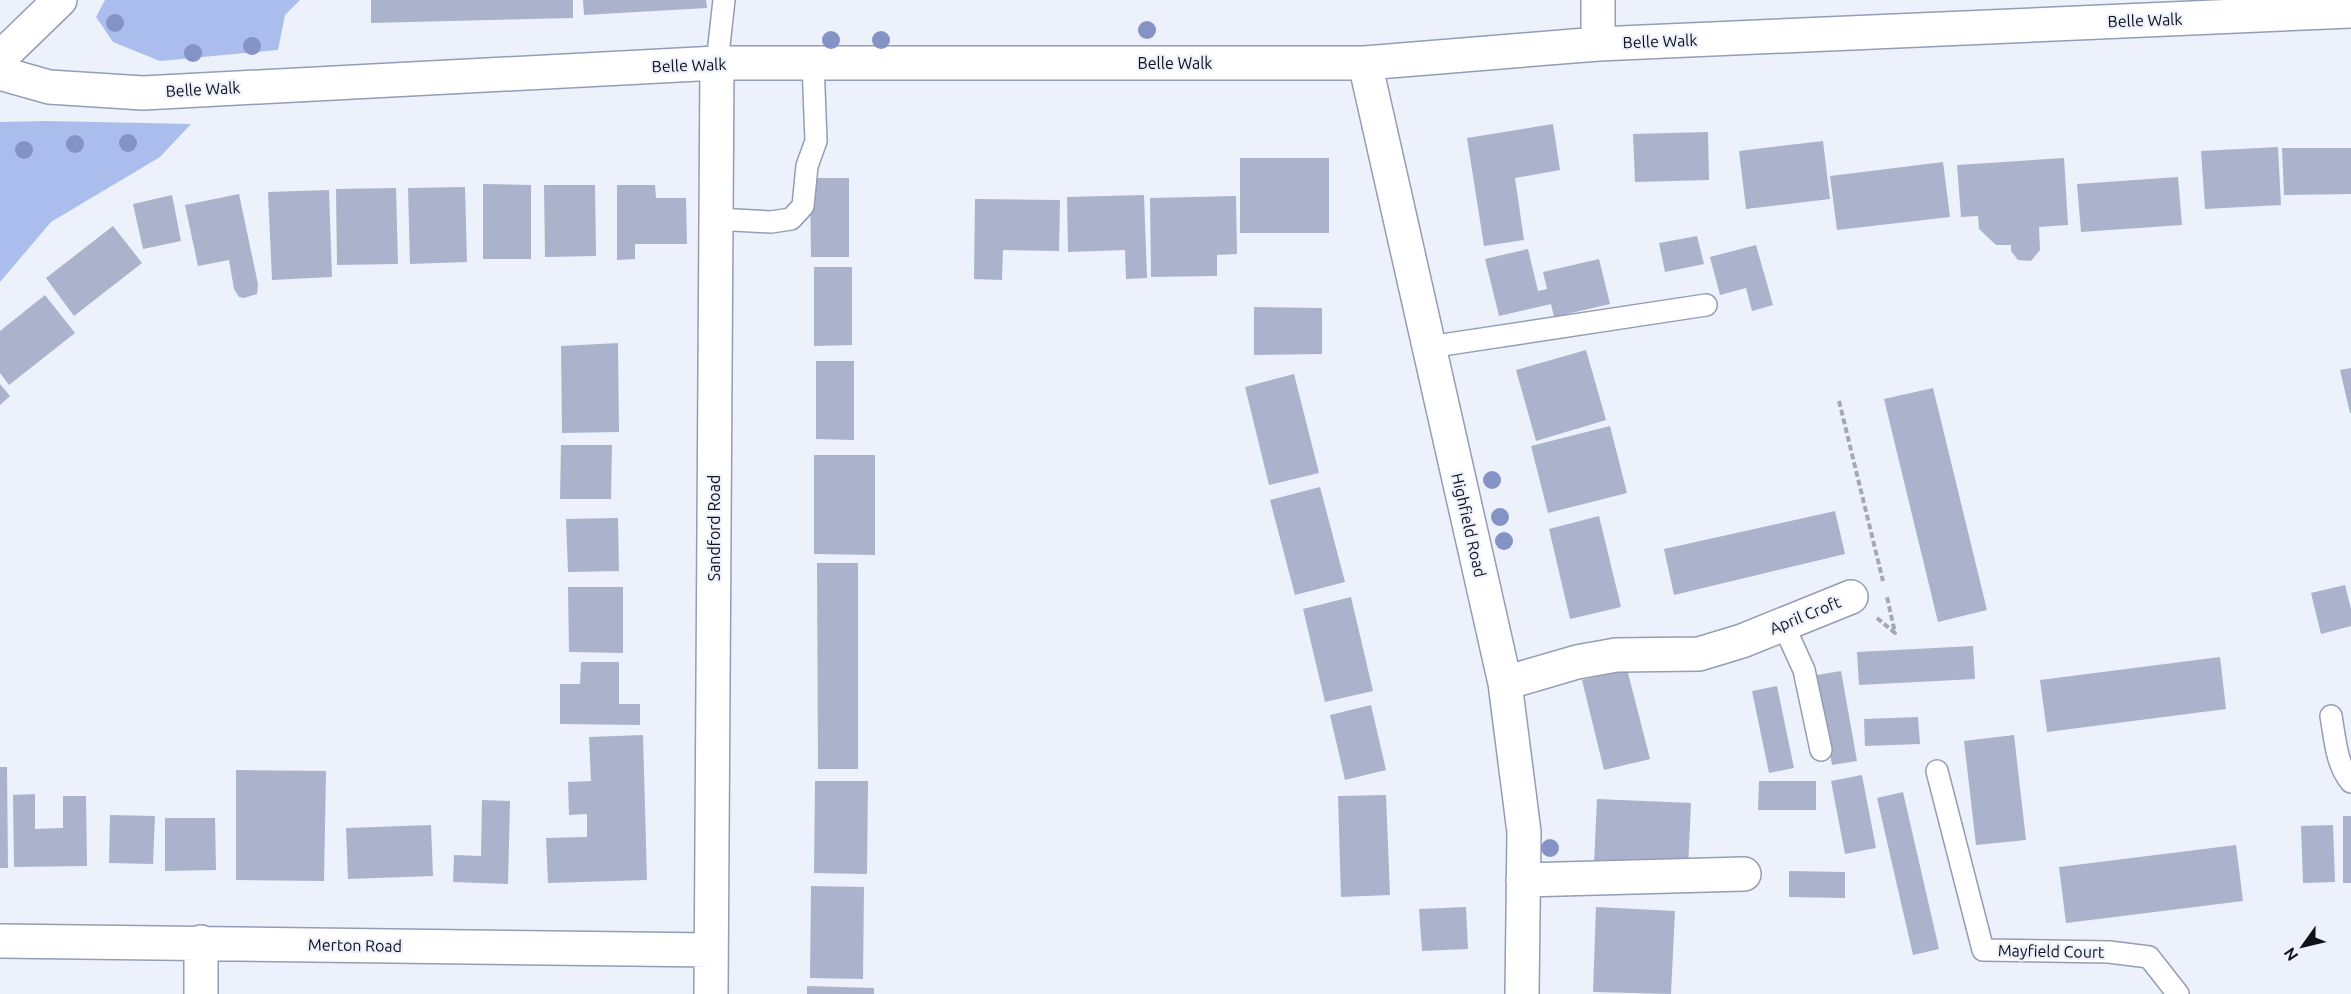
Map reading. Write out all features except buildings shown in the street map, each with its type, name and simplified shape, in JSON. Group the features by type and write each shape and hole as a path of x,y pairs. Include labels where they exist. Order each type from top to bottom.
{"street":[{"path":"0,58 60,0"},
{"path":"1598,0 1598,44"},
{"name":"Belle Walk","path":"0,73 49,87 143,93 717,63 1365,63 1598,44 2351,11"},
{"name":"Sandford Road","path":"711,994 717,63"},
{"name":"Highfield Road","path":"1365,63 1505,683 1524,832 1522,994"},
{"name":"April Croft","path":"1505,683 1578,662 1616,655 1699,654 1742,640 1851,597"},
{"path":"1523,880 1744,874"},
{"name":"Merton Road","path":"0,941 711,950"},
{"path":"201,942 201,994"}],"lane":[{"path":"717,63 724,0"},
{"path":"716,219 771,222 791,219 803,206 807,166 816,141 813,63"},
{"path":"1429,347 1706,304"},
{"path":"1783,624 1804,670 1821,750"},
{"path":"2331,716 2340,761 2344,774 2351,782"},
{"name":"Mayfield Court","path":"1937,771 1983,950 2109,952 2149,957 2178,994"}],"path":[{"name":"April Croft","path":"1839,401 1895,633 1851,597"}],"shaded area":[{"path":"105,0 300,0 285,15 278,50 160,61 113,42 96,17"},
{"path":"0,122 191,124 160,157 51,222 0,282"}]}
